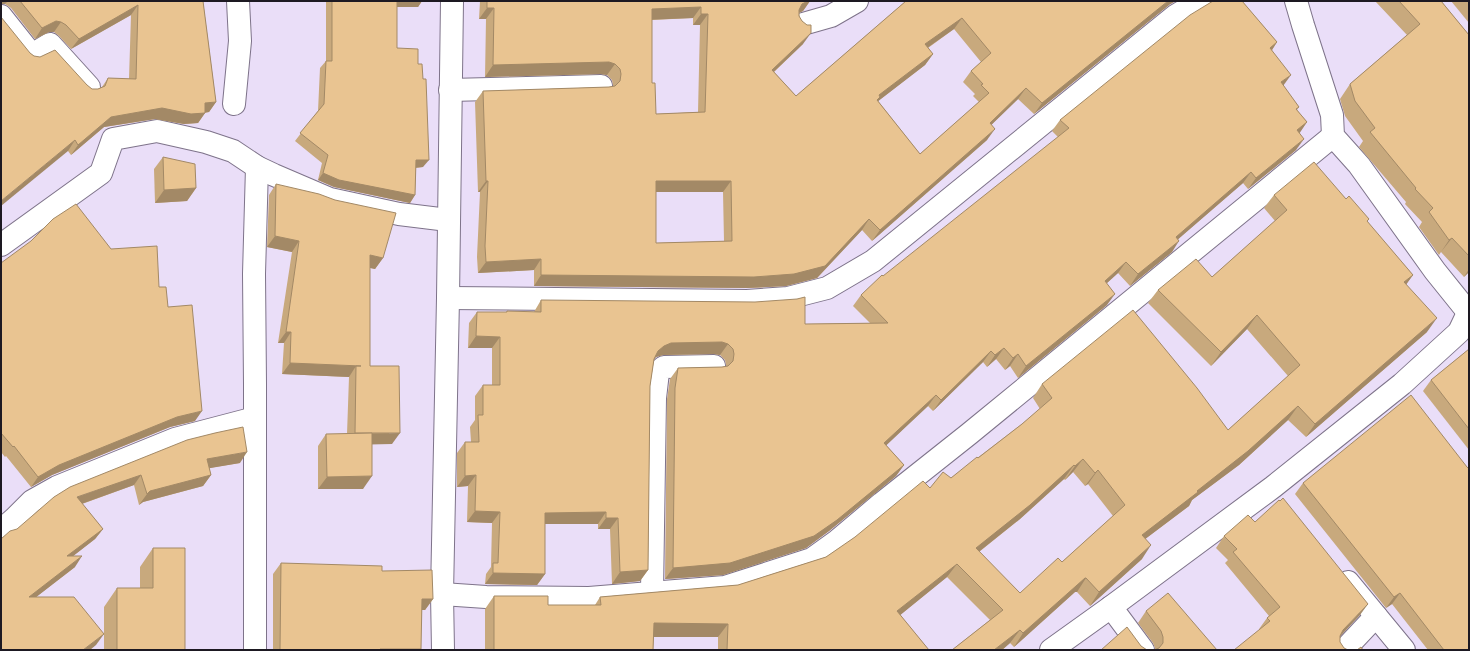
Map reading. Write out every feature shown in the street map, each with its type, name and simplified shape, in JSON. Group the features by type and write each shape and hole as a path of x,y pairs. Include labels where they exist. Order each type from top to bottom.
{"street":[{"path":"234,104 240,41 238,1"},
{"path":"443,650 442,594 452,1"},
{"path":"804,24 831,16 857,1"},
{"path":"448,298 747,301 788,298 828,288 873,261 1175,16 1200,1"},
{"path":"1051,650 1273,487 1402,384 1459,332 1468,311 1435,271 1358,165 1333,136 1332,114 1296,1"},
{"path":"1,16 32,55 50,44 89,87"},
{"path":"450,90 601,86"},
{"path":"1,245 102,173 113,139 157,131 206,142 233,150 257,167 330,199 399,214 448,220"},
{"path":"442,594 486,597 589,598 725,587 812,559 837,541 969,434 1333,136"},
{"path":"255,650 254,274 257,167"},
{"path":"652,592 655,398 658,372 664,367 714,366"},
{"path":"1402,384 1416,402"},
{"path":"1,530 14,520 32,501 64,484 176,439 255,418"},
{"path":"1273,487 1288,505"},
{"path":"1336,567 1404,650"},
{"path":"1111,607 1143,650"},
{"path":"1344,650 1376,616"}],"building":[{"path":"20,1 203,1 216,102 205,103 205,113 191,114 162,108 111,117 78,145 75,140 1,201 1,17 30,53 34,56 40,57 55,50 92,89 98,89 105,86 108,78 136,79 138,5 79,39 66,25 61,22 56,21 42,28"},
{"path":"332,1 397,1 397,48 418,49 418,64 422,64 423,79 426,79 429,160 416,160 415,195 339,180 323,173 328,155 300,133 324,104 326,61 332,61"},
{"path":"487,1 808,1 802,4 799,10 799,16 807,25 811,25 811,33 772,70 796,96 906,1 1168,1 1042,103 1026,88 990,123 995,129 880,230 869,219 825,266 794,274 754,277 541,275 541,259 486,262 485,246 488,181 486,181 483,91 609,87 615,86 620,81 621,74 620,69 615,64 609,62 493,65 494,8 487,8","holes":["701,7 701,14 708,14 705,112 656,114 655,83 652,83 652,9","962,18 991,53 971,71 989,93 920,154 877,100 880,97 879,95 933,54 925,44","656,181 731,181 732,241 656,243"]},
{"path":"1213,1 1242,1 1277,42 1270,48 1291,75 1281,82 1299,107 1296,109 1307,122 1297,130 1304,139 1256,178 1251,172 1176,237 1179,241 1138,274 1126,262 1105,281 1115,294 1026,366 1018,354 1013,358 1004,348 995,355 991,351 941,400 936,395 884,443 904,465 837,520 814,536 730,563 673,568 675,388 678,368 728,366 733,361 734,354 733,349 728,344 722,342 671,343 658,351 654,359 650,386 648,570 620,572 618,518 606,518 606,512 545,513 545,574 493,573 493,563 498,563 500,512 475,511 476,475 465,476 465,442 479,442 478,415 483,415 483,385 500,385 500,337 476,336 477,312 541,312 541,300 755,302 805,297 805,324 888,323 861,295 882,275 883,276 1069,128 1060,120 1190,15"},
{"path":"1399,1 1441,1 1469,35 1469,256 1452,238 1449,240 1429,212 1433,208 1415,189 1416,188 1370,132 1375,128 1355,101 1350,84 1420,24"},
{"path":"163,157 195,164 196,188 164,190"},
{"path":"1314,162 1346,199 1349,196 1369,219 1367,221 1413,275 1404,282 1437,318 1315,424 1298,406 1248,451 1142,535 1151,545 1099,592 1085,578 1023,633 1020,630 994,650 952,650 1003,610 957,564 897,611 929,650 727,650 728,624 654,623 653,650 494,650 494,596 548,596 548,605 601,605 600,597 738,585 826,557 855,537 923,481 930,488 943,472 951,478 1022,424 1052,398 1042,384 1133,310 1197,388 1228,430 1300,365 1257,315 1221,352 1158,290 1196,259 1212,277 1287,210 1274,195","holes":["1083,459 1095,473 1098,470 1125,505 1062,562 1058,558 1020,593 976,548 1030,505 1074,465 1075,466"]},
{"path":"276,184 319,194 335,200 396,213 383,258 370,255 370,366 399,366 400,433 355,433 356,366 361,366 290,363 291,332 286,332 299,241 275,236"},
{"path":"76,204 111,249 157,246 159,287 166,287 168,307 192,305 202,411 177,417 59,465 38,477 14,446 13,447 1,433 1,263 31,241 53,219"},
{"path":"1469,349 1469,429 1431,380"},
{"path":"1411,395 1469,469 1469,650 1444,650 1400,593 1394,597 1303,483"},
{"path":"243,427 247,452 207,459 211,475 150,491 147,494 141,475 77,497 103,529 67,556 82,556 29,597 74,597 104,634 83,650 1,650 1,539 10,531 17,529 54,497 70,487 187,440"},
{"path":"372,433 372,476 327,477 326,434"},
{"path":"1283,498 1368,604 1343,630 1340,636 1340,642 1344,648 1348,650 1234,650 1270,621 1267,618 1280,607 1233,552 1237,549 1224,536 1248,515 1255,522"},
{"path":"153,548 185,548 185,650 117,650 117,588 153,588"},
{"path":"281,563 382,566 382,571 432,570 433,599 422,599 421,649 280,650"},
{"path":"1168,593 1217,650 1154,650 1159,648 1163,643 1163,637 1161,631 1146,611"},
{"path":"1127,627 1141,646 1147,650 1101,650"}]}
